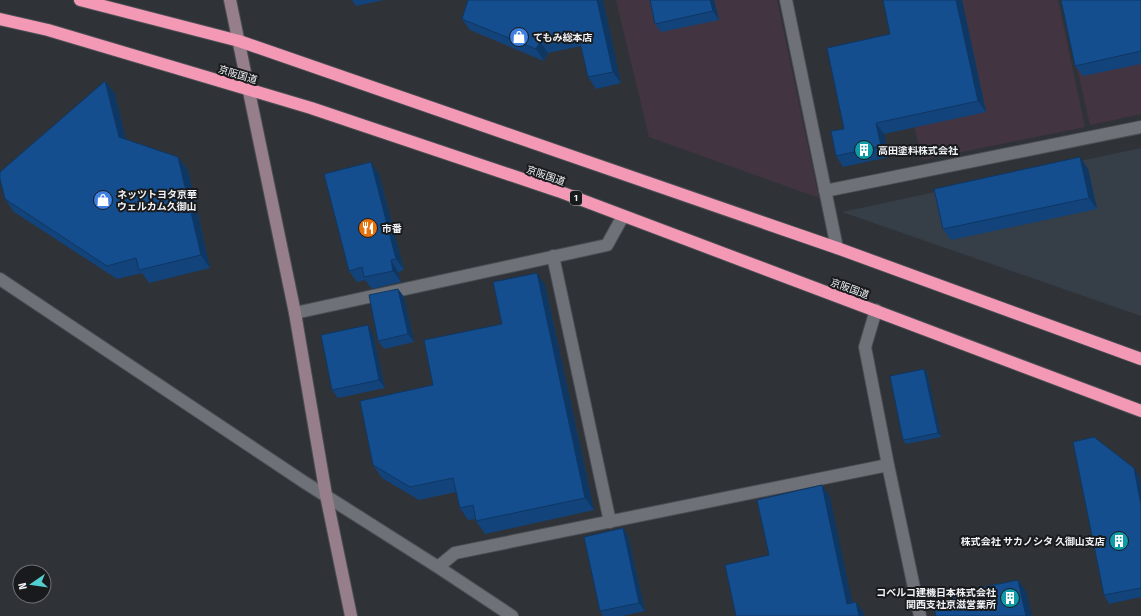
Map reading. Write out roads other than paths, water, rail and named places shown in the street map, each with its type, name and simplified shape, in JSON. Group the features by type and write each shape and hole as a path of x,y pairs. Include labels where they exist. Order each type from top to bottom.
{"highway":[{"path":"80,0 239,41 837,248 1141,359"},
{"name":"京阪国道","path":"0,19 48,30 311,108 543,186 876,310 1141,411"}],"street":[{"path":"230,0 295,313 326,495 351,616"},
{"path":"786,0 837,248"},
{"path":"825,191 1141,127"},
{"path":"295,313 607,245 623,216"},
{"path":"553,256 610,522"},
{"path":"0,279 304,482 512,616"},
{"path":"876,310 865,347 920,616"},
{"path":"438,567 455,553 888,465"}],"place":[{"name":"てもみ総本店","path":"519,37"},
{"name":"高田塗料株式会社","path":"864,150"},
{"name":"ネッツトヨタ京華 ウェルカム久御山","path":"103,200"},
{"name":"市番","path":"368,228"},
{"name":"株式会社 サカノシタ 久御山支店","path":"1119,541"},
{"name":"コベルコ建機日本株式会社 関西支社京滋営業所","path":"1010,598"}]}
